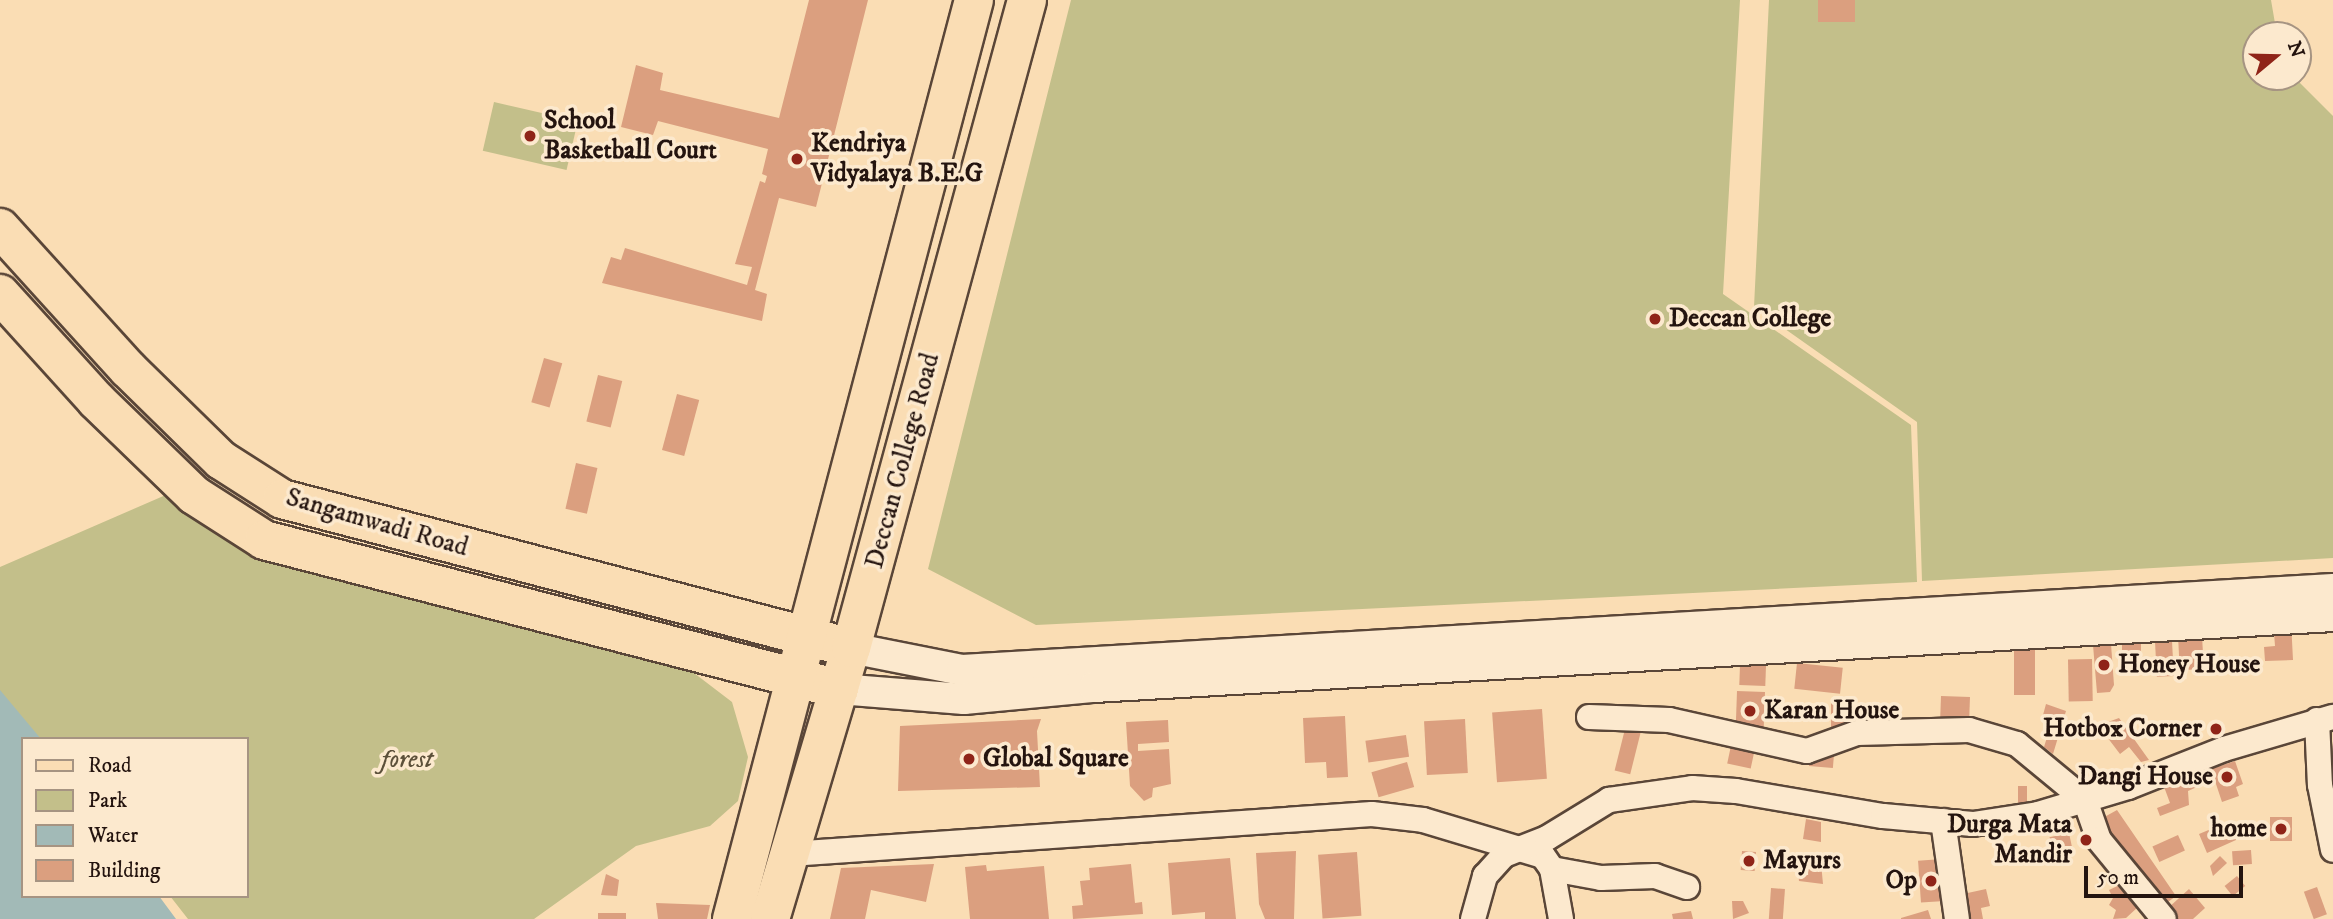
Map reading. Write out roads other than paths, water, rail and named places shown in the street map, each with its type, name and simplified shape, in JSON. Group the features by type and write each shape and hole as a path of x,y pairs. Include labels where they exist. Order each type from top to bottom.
{"main road":[{"name":"Deccan College Road","path":"732,919 974,0"},
{"name":"Deccan College Road","path":"770,919 851,648 1027,0"},
{"name":"Sangamwadi Road","path":"0,228 128,369 221,460 282,499 851,648"},
{"name":"Sangamwadi Road","path":"0,294 96,400 194,495 264,540 839,689"}],"street":[{"path":"851,648 962,670 2333,589"},
{"path":"839,689 964,699 1121,686 2333,617"},
{"path":"1589,716 1668,720 1807,751 1857,733 1969,730 2017,744 2085,800 2099,841 2164,919"},
{"path":"1473,919 1485,876 1504,855 1546,838 1609,800 1692,788 1973,824 2012,818 2085,800 2325,718 2319,785 2333,850"},
{"path":"790,853 1372,814 1423,820 1543,856 1552,869 1561,919"},
{"path":"1943,821 1957,919"},
{"path":"1552,869 1601,878 1655,876 1687,887"}],"water":[{"path":"0,690 39,737 21,737 21,898 160,898 176,919 0,919"}],"place":[{"name":"School Basketball Court","path":"530,136"},
{"name":"Kendriya Vidyalaya B.E.G","path":"797,159"},
{"name":"Deccan College","path":"1655,319"},
{"name":"Honey House","path":"2104,665"},
{"name":"Karan House","path":"1750,711"},
{"name":"Hotbox Corner","path":"2216,729"},
{"name":"Global Square","path":"969,759"},
{"name":"Dangi House","path":"2227,777"},
{"name":"home","path":"2281,829"},
{"name":"Durga Mata Mandir","path":"2086,840"},
{"name":"Mayurs","path":"1749,861"},
{"name":"Op","path":"1931,881"}],"park label":[{"name":"forest","path":"407,760"}]}
